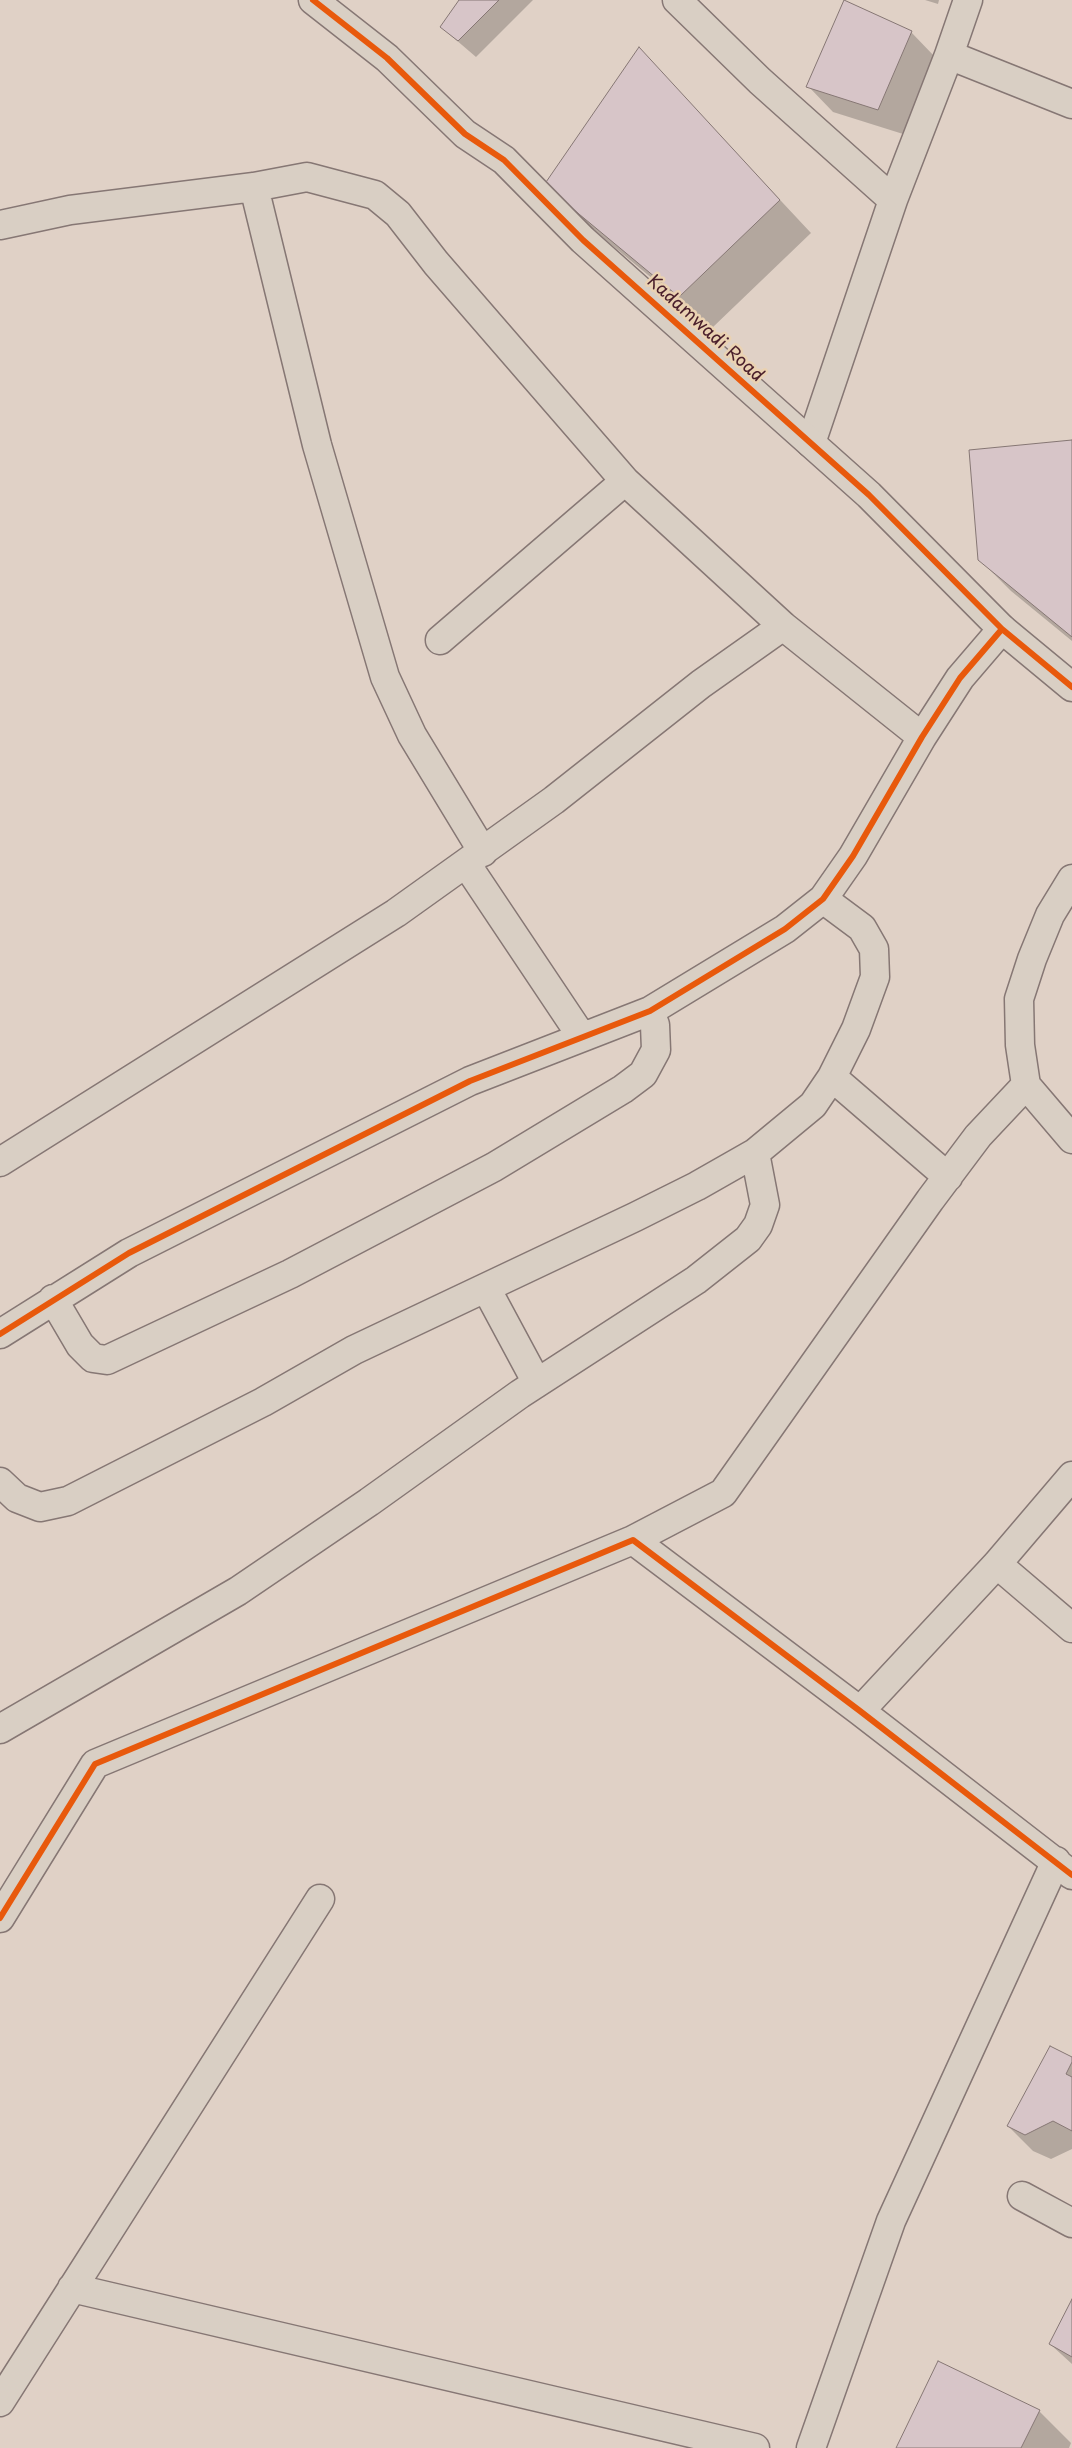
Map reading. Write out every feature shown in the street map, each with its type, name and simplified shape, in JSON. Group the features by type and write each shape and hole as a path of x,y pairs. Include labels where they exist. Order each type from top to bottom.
{"street":[{"name":"Kadamwadi Road","path":"314,0 387,58 465,134 504,160 583,240 869,495 1002,629 1072,687"},
{"path":"676,0 703,11 760,81 893,200"},
{"path":"811,443 893,200 950,55 968,0"},
{"path":"950,55 1072,104"},
{"path":"0,225 70,210 254,187 307,177 375,195 398,214 436,263 625,481 784,626 922,737"},
{"path":"254,187 317,445 385,677 412,736 475,858 582,1037"},
{"path":"440,640 625,481"},
{"path":"0,1162 396,913 554,800 701,684 784,626"},
{"path":"0,1334 53,1299 138,1248 461,1085 650,1011 770,938 824,899 853,856 922,737 960,678 1002,629"},
{"path":"1072,879 1050,915 1032,958 1019,999 1020,1045 1026,1084 1072,1139"},
{"path":"0,1482 17,1498 40,1508 68,1501 263,1402 354,1350 697,1186 755,1153 789,1127 813,1105 832,1078 856,1029 875,977 874,949 862,928 824,899"},
{"path":"53,1299 80,1345 94,1358 107,1360 290,1274 494,1167 623,1089 643,1074 656,1050 655,1025 650,1011"},
{"path":"832,1078 948,1177"},
{"path":"0,1918 95,1764 633,1540 723,1493 978,1136 1026,1084"},
{"path":"0,1729 238,1592 538,1383 696,1280 748,1239 758,1225 765,1205 755,1153"},
{"path":"486,1288 538,1383"},
{"path":"860,1711 998,1564 1072,1476"},
{"path":"633,1540 1064,1868 891,2222 811,2448"},
{"path":"998,1564 1072,1628"},
{"path":"0,2402 320,1899"},
{"path":"1022,2196 1072,2223"},
{"path":"72,2288 755,2448"}],"building":[{"path":"459,0 499,0 458,41 440,27"},
{"path":"844,0 912,31 878,110 806,87"},
{"path":"639,47 780,200 679,297 544,185"},
{"path":"1072,440 1072,637 978,560 969,450"},
{"path":"1050,2046 1072,2057 1072,2062 1066,2074 1072,2077 1072,2131 1053,2121 1025,2135 1007,2126"},
{"path":"1072,2299 1072,2357 1049,2344"},
{"path":"938,2361 1040,2410 1021,2448 896,2448"}],"cycle path":[{"path":"313,0 387,58 465,134 504,160 583,240 869,495 1002,629 1072,687"},
{"path":"0,1334 129,1253 470,1081 650,1011 785,929 823,899 853,856 922,737 960,678 1002,629"},
{"path":"0,1918 95,1764 633,1540 860,1711 1072,1875"}]}
